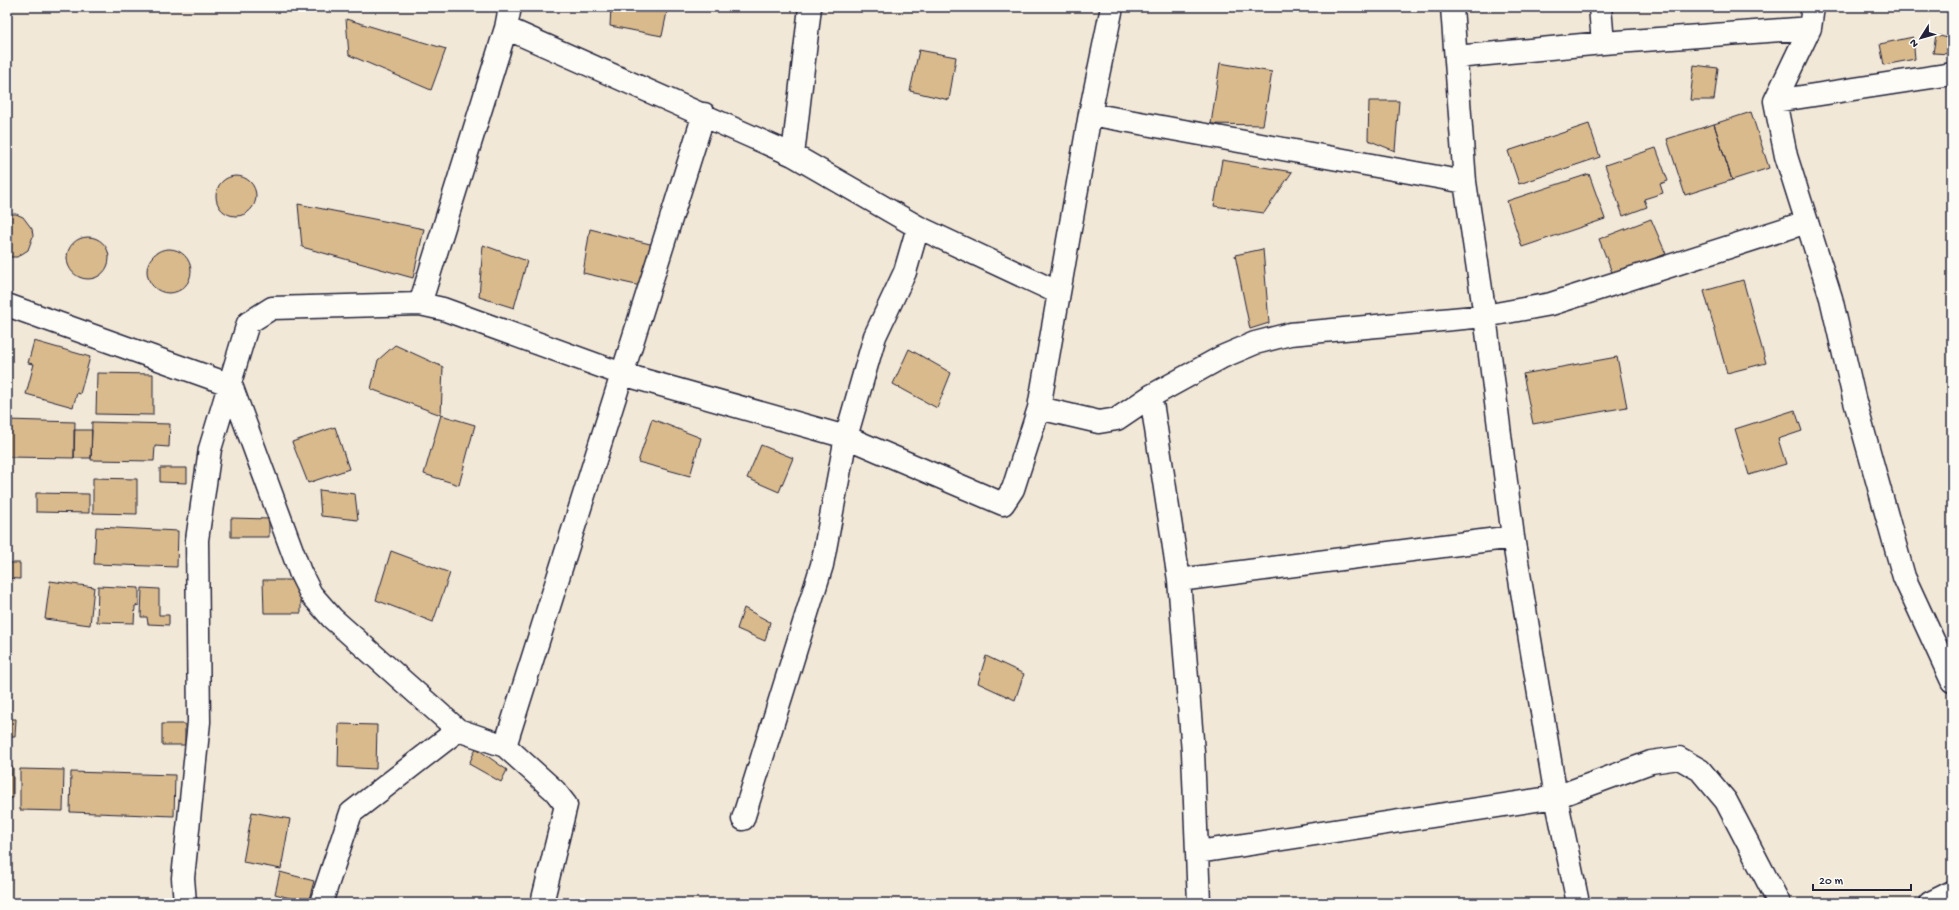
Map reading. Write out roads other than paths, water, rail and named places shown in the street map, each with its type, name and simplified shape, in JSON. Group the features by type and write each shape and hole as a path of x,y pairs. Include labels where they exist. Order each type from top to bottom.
{"street":[{"path":"420,304 506,28 510,7"},
{"path":"793,155 810,7"},
{"path":"185,903 183,878 199,722 197,540 210,449 248,323 272,308 420,304 443,309 622,374 846,437 1003,504 1013,489 1039,408 1090,114 1112,7"},
{"path":"1452,7 1465,182 1485,316 1513,536 1556,798 1578,903"},
{"path":"1600,7 1603,43"},
{"path":"1456,57 1603,43 1812,17"},
{"path":"1812,17 1775,101 1786,156 1831,298 1854,398 1904,577 1952,681"},
{"path":"506,28 704,114 793,155 918,227 1059,293"},
{"path":"1775,101 1952,74"},
{"path":"505,746 704,114"},
{"path":"1090,114 1465,182"},
{"path":"1039,408 1099,422 1117,419 1151,396 1222,357 1255,343 1290,334 1485,316 1551,304 1807,222"},
{"path":"743,819 822,565 846,437 875,336 905,272 918,227"},
{"path":"7,305 230,385 300,572 311,594 332,618 458,730 505,746 555,791 566,805 542,903"},
{"path":"1151,396 1178,580 1193,752 1199,903"},
{"path":"1178,580 1513,536"},
{"path":"321,903 351,813 458,730"},
{"path":"1198,852 1556,798 1651,762 1679,758 1700,770 1726,801 1779,903"},
{"path":"1930,903 1952,892"}]}
